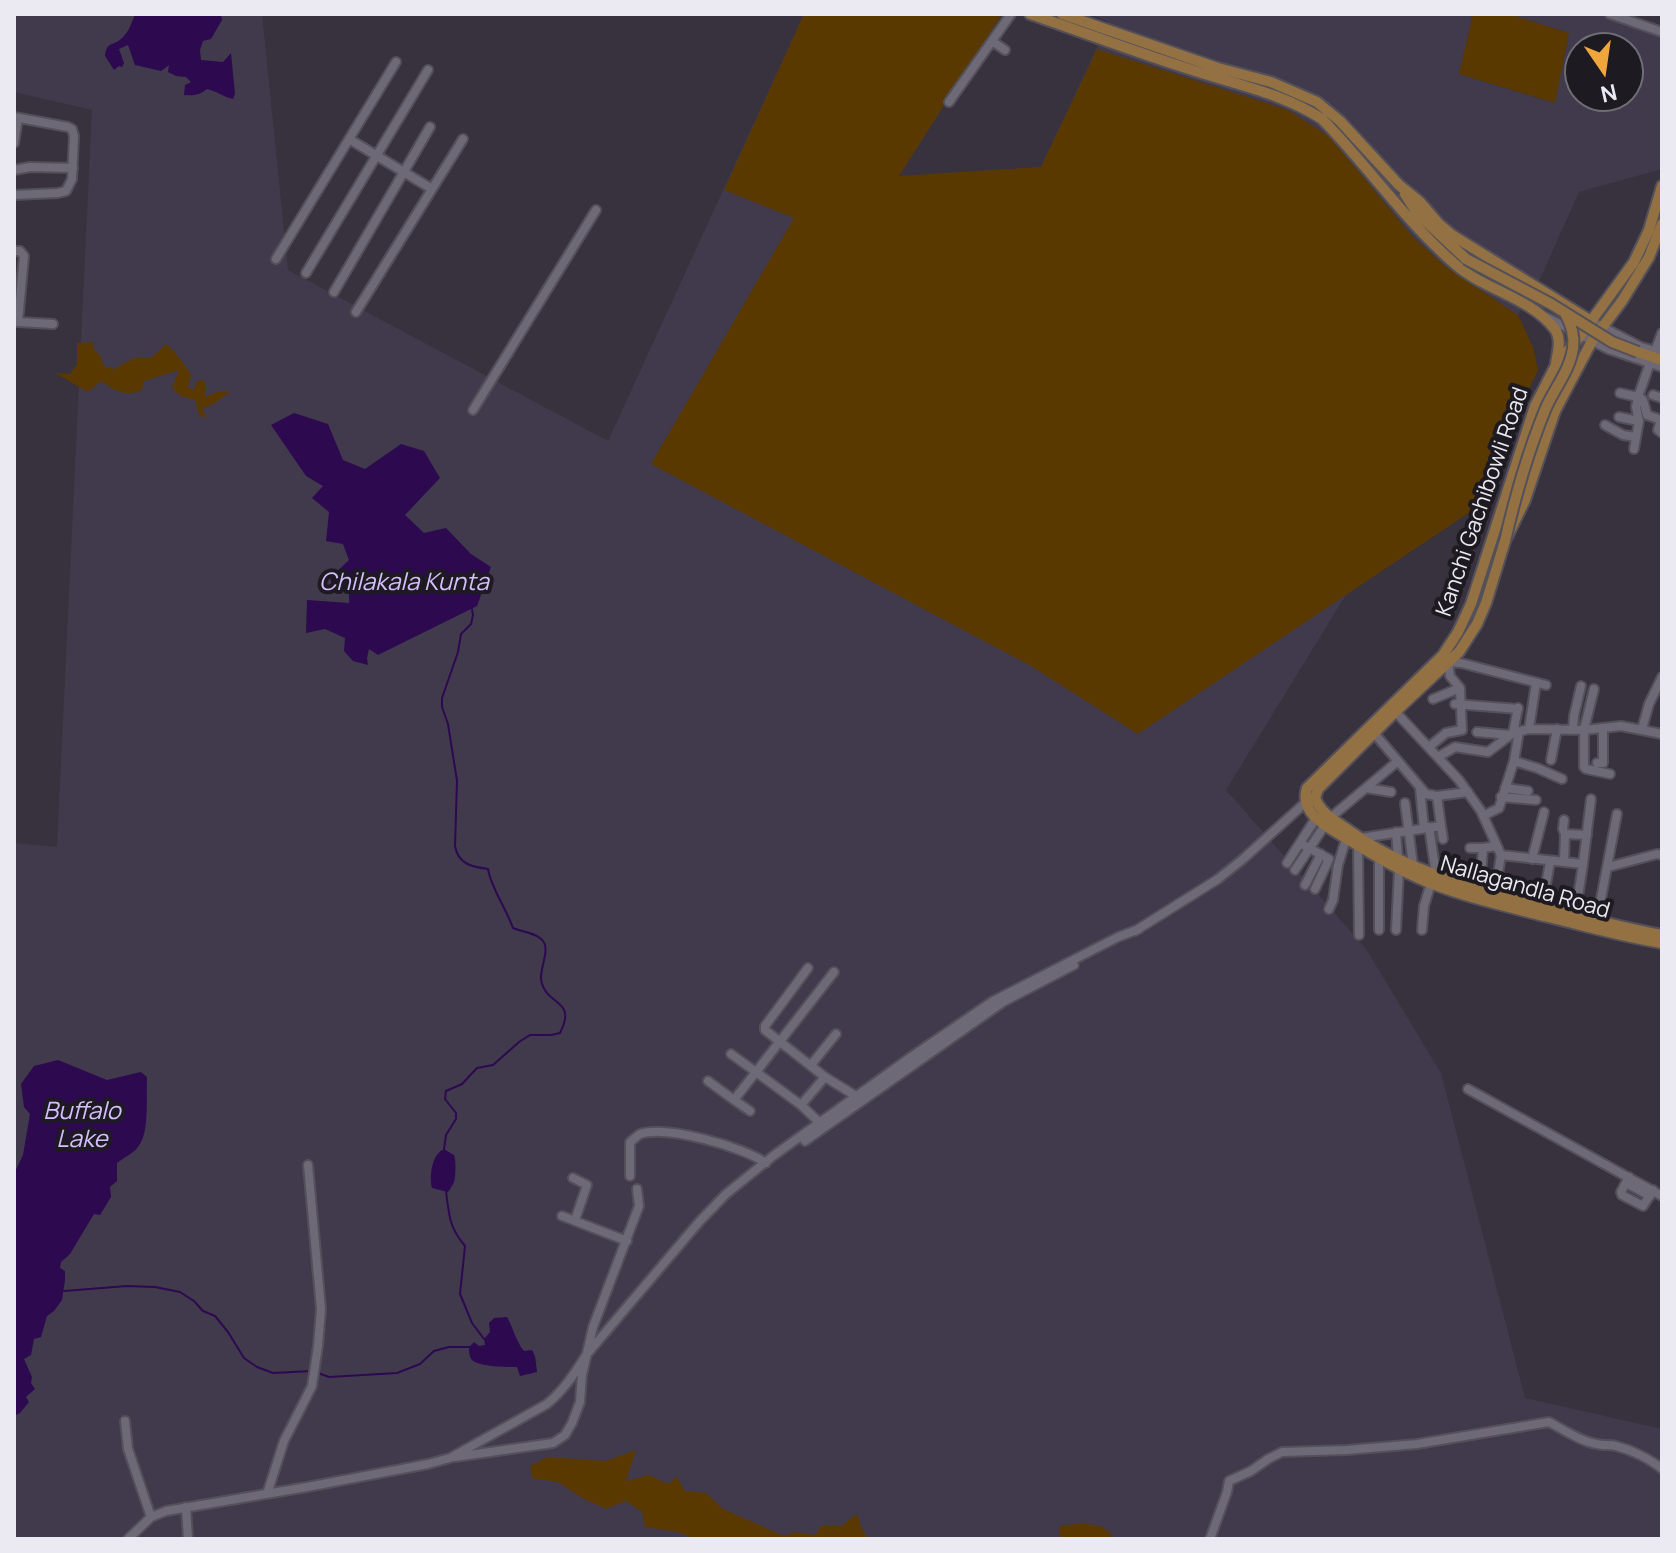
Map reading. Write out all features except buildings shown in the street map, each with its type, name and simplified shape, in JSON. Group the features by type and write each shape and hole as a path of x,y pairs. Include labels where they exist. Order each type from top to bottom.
{"main road":[{"path":"1030,14 1181,67 1288,88 1326,108 1399,185 1417,213 1466,259 1612,342 1638,352 1660,355"},
{"path":"1062,14 1206,64 1307,108 1322,119 1422,234 1459,267 1541,314 1558,335 1556,365"},
{"path":"1399,185 1460,240 1591,321"},
{"name":"Kanchi Gachibowli Road","path":"1310,800 1443,655 1458,632 1471,604 1535,406 1556,365 1634,262 1649,230 1662,186"},
{"name":"Kanchi Gachibowli Road","path":"1310,800 1307,788 1459,652 1480,618 1505,541 1525,500 1555,411 1592,341 1649,257 1660,236 1662,224"},
{"path":"1505,541 1516,492 1545,409 1572,353 1572,329 1565,313"},
{"name":"Nallagandla Road","path":"1310,800 1308,810 1379,859 1413,865 1433,879 1662,935"},
{"name":"Nallagandla Road","path":"1324,820 1346,839 1482,900 1662,943"}],"street":[{"path":"949,102 1011,14"},
{"path":"1610,14 1662,32"},
{"path":"992,41 1005,50"},
{"path":"276,259 396,62"},
{"path":"306,273 428,70"},
{"path":"14,143 16,117 72,129 72,179 66,191 14,195"},
{"path":"334,292 430,127"},
{"path":"349,139 432,189"},
{"path":"356,312 463,139"},
{"path":"14,170 30,167 73,168"},
{"path":"473,410 596,210"},
{"path":"14,251 20,251 24,256 17,288 16,322 53,324"},
{"path":"1541,314 1608,349 1662,367"},
{"path":"1591,321 1660,355 1662,333"},
{"path":"1634,449 1639,421 1636,407 1650,363"},
{"path":"1620,393 1638,397 1644,402 1647,415 1661,420 1658,430 1662,433"},
{"path":"1619,417 1639,421"},
{"path":"1605,425 1623,435 1636,437"},
{"path":"1429,747 1446,733 1462,730 1458,704 1460,688 1450,676 1448,662 1541,684 1529,729"},
{"path":"1642,729 1649,704 1662,677"},
{"path":"1573,730 1581,686"},
{"path":"1433,699 1460,688"},
{"path":"1594,689 1584,730 1585,769 1610,774"},
{"path":"1458,704 1518,708 1514,761 1497,810 1483,816"},
{"path":"1393,709 1468,792 1483,816 1501,855 1495,893"},
{"path":"1477,732 1514,733 1529,729 1584,730 1621,726 1662,734"},
{"path":"1551,760 1557,729"},
{"path":"1597,763 1603,762 1603,729"},
{"path":"1374,733 1426,794 1437,796 1468,792"},
{"path":"1438,757 1455,747 1490,751 1514,733"},
{"path":"1287,863 1300,843 1324,820 1398,761"},
{"path":"1514,761 1562,779"},
{"path":"1419,786 1426,828 1438,852 1424,906 1422,930"},
{"path":"1366,788 1391,792"},
{"path":"1503,792 1528,791"},
{"path":"1503,792 1536,800"},
{"path":"1437,796 1443,839"},
{"path":"1575,916 1591,799"},
{"path":"450,1458 547,1404 559,1394 587,1354 708,1213 726,1194 766,1163 1003,1002 1122,941 1218,879 1310,800"},
{"path":"1405,803 1413,865"},
{"path":"1532,859 1544,812"},
{"path":"1597,920 1617,814"},
{"path":"1295,870 1324,820"},
{"path":"1564,820 1564,862"},
{"path":"1359,935 1359,843 1396,832 1441,826"},
{"path":"1396,832 1399,864 1396,930"},
{"path":"1565,834 1587,835"},
{"path":"1329,909 1346,839"},
{"path":"1300,843 1329,859 1315,889"},
{"path":"1470,848 1496,846"},
{"path":"1480,889 1483,848"},
{"path":"1305,885 1321,854"},
{"path":"1608,867 1660,854"},
{"path":"1501,855 1583,864"},
{"path":"1379,859 1379,930"},
{"path":"1542,907 1550,862"},
{"path":"822,1125 856,1096 993,1001 1139,929"},
{"path":"808,968 765,1026 766,1033 856,1096"},
{"path":"734,1100 834,972"},
{"path":"811,1065 836,1034"},
{"path":"731,1054 801,1105 822,1125"},
{"path":"801,1105 825,1077"},
{"path":"708,1081 750,1111"},
{"path":"1468,1089 1641,1188 1662,1196"},
{"path":"630,1176 630,1142 639,1134 674,1133 719,1143 756,1156 766,1163"},
{"path":"267,1494 284,1441 312,1386 318,1346 321,1309 308,1165"},
{"path":"573,1178 587,1185 575,1220"},
{"path":"1628,1180 1622,1195 1643,1206 1651,1193"},
{"path":"128,1539 151,1517 166,1511 415,1467 450,1458 553,1443 565,1435 580,1402 582,1375 593,1327 639,1206 637,1189"},
{"path":"562,1216 627,1241"},
{"path":"125,1421 128,1449 151,1517"},
{"path":"1210,1539 1229,1481 1245,1475 1282,1452 1417,1444 1549,1422 1597,1444 1614,1445 1648,1458 1662,1469"},
{"path":"186,1507 188,1539"}],"shaded area":[{"path":"14,14 262,14 288,270 608,441 804,14 1002,14 899,176 1041,167 1109,22 1090,14 1473,14 1459,74 1554,103 1564,56 1564,112 1644,112 1644,32 1566,32 1509,14 1598,14 1662,38 1662,169 1579,192 1540,279 1226,790 1366,949 1441,1073 1525,1398 1662,1429 1662,1539 14,1539 14,843 57,847 92,110 14,92"},
{"path":"804,14 1002,14 899,176 1041,167 1097,49 1288,110 1330,137 1413,237 1445,266 1518,315 1533,347 1538,370 1515,417 1491,498 1138,734 1031,666 651,464 794,218 724,190"},
{"path":"1473,14 1509,14 1566,32 1555,103 1459,74"},
{"path":"93,342 94,350 100,355 104,366 114,369 134,358 151,358 166,344 191,374 188,387 193,390 198,380 205,381 205,397 219,391 231,391 202,409 204,418 195,400 181,396 172,388 179,370 144,381 141,391 130,393 115,390 101,381 88,392 55,373 70,374 77,364 77,343"},
{"path":"636,1450 626,1481 649,1475 668,1484 677,1477 685,1491 706,1493 723,1509 784,1536 796,1532 815,1535 821,1526 842,1526 856,1514 868,1537 695,1539 678,1532 645,1527 642,1512 626,1501 606,1509 558,1482 532,1478 530,1466 547,1457 606,1461"},
{"path":"1083,1523 1100,1526 1110,1532 1112,1539 1062,1539 1060,1526"}],"water":[{"path":"135,14 221,14 222,20 211,39 203,41 201,60 223,62 231,53 233,99 207,89 196,95 184,95 185,85 191,82 186,77 168,72 169,65 161,71 135,65 128,45 119,49 124,63 114,70 105,56 106,51 124,36"},
{"name":"Chilakala Kunta","path":"294,413 328,424 343,460 365,469 401,444 424,451 440,478 405,515 424,533 446,528 471,554 491,567 477,606 378,655 369,649 368,665 353,661 344,651 345,638 325,629 306,633 307,600 349,603 349,591 333,587 330,578 349,560 343,544 326,541 329,512 312,498 323,486 306,476 271,425"},
{"name":"Buffalo Lake","path":"58,1060 107,1080 141,1072 147,1077 146,1124 138,1147 117,1163 117,1181 110,1187 111,1197 100,1215 94,1214 70,1254 61,1262 60,1268 65,1271 62,1300 47,1316 41,1337 34,1339 31,1355 24,1359 35,1389 26,1397 29,1402 14,1416 14,1174 23,1155 30,1114 24,1107 21,1084 34,1066"},
{"path":"444,1149 454,1155 455,1160 455,1180 448,1192 432,1188 431,1183 434,1160"},
{"path":"507,1317 524,1351 532,1350 537,1372 520,1376 517,1367 487,1365 471,1358 469,1347 474,1342 479,1346 485,1345 484,1339 490,1332 489,1323 494,1318"}],"waterway":[{"path":"444,1149 446,1135 456,1119 456,1113 445,1099 446,1091 462,1084 477,1068 493,1065 530,1035 560,1033 565,1022 563,1008 548,994 541,979 546,949 543,941 533,934 513,928 488,869 463,861 455,846 457,781 442,698 461,634 471,624 472,609"},
{"path":"446,1191 453,1227 465,1246 460,1294 472,1323 484,1339"},
{"path":"64,1291 127,1286 180,1292 203,1311 215,1316 244,1358 257,1367 273,1373 312,1371"},
{"path":"318,1373 329,1377 397,1373 420,1364 434,1351 469,1347"}]}
